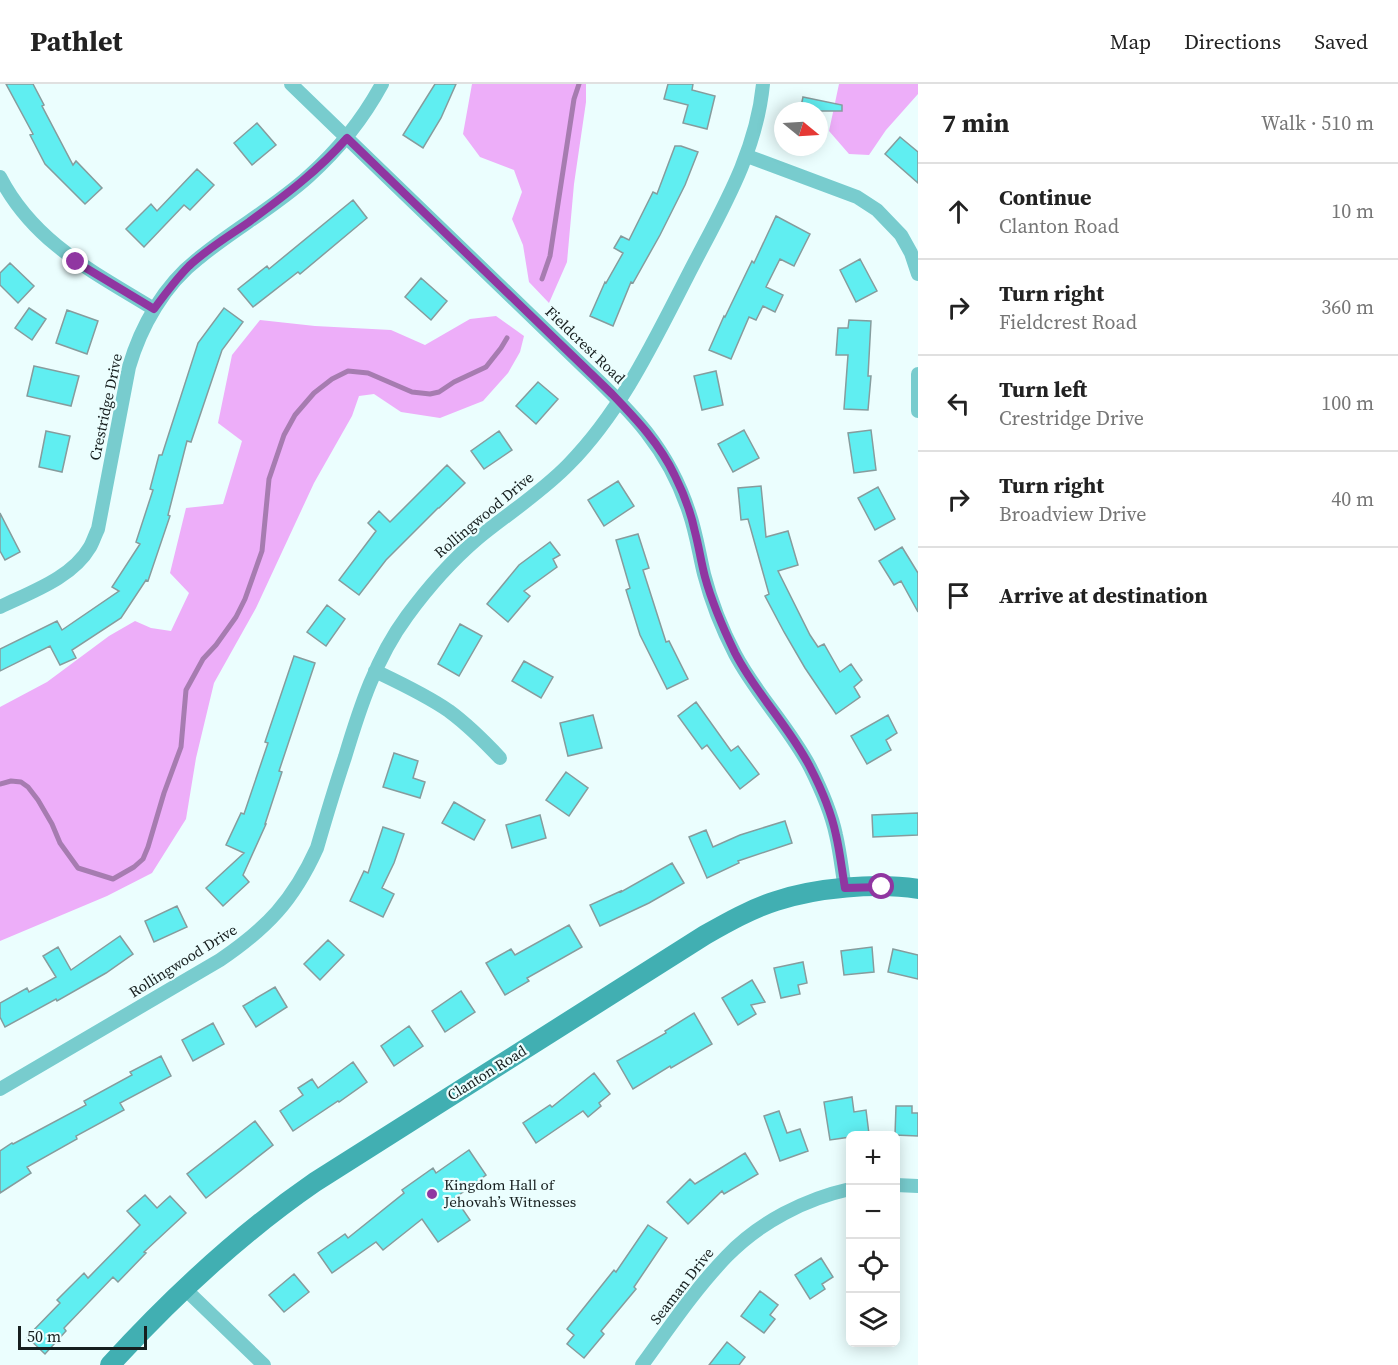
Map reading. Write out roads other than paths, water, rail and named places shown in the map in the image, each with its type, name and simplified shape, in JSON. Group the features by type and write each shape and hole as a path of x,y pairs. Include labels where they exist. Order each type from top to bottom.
{"main road":[{"name":"Clanton Road","path":"110,1365 184,1287 232,1244 282,1205 705,935 743,914 777,901 816,892 882,887 918,890"}],"street":[{"name":"Fieldcrest Road","path":"291,84 619,401 651,436 676,477 692,521 717,614 735,654 758,692 809,765 825,799 836,834 845,888"},
{"name":"Crestridge Drive","path":"0,607 58,579 80,560 91,546 98,529 129,368 134,351 154,309 187,268 199,257 308,177 347,138 382,84"},
{"name":"Rollingwood Drive","path":"0,1089 220,960 260,931 293,893 317,848 359,710 385,651 405,618 436,578 478,539 529,500 568,465 596,433 619,401 658,333 747,156 754,136 763,84"},
{"path":"747,156 857,197 877,210 901,234 918,274"},
{"path":"0,177 16,203 37,228 63,252 154,309"},
{"path":"918,374 918,411"},
{"path":"375,670 450,712 477,734 500,758"},
{"path":"900,1185 918,1186"},
{"name":"Seaman Drive","path":"642,1365 704,1282 728,1255 756,1231 780,1215 806,1203 846,1190"},
{"path":"184,1287 264,1365"}],"waterway":[{"path":"542,279 550,256 574,99 579,84"},
{"path":"0,784 11,781 21,782 28,787 52,824 60,843 78,868 113,879 134,867 143,859 148,847 181,747 186,690 203,659 236,617 245,599 262,551 269,479 284,435 295,415 314,393 332,379 348,371 368,373 412,392 430,394 439,392 486,367 507,338"}],"place":[{"name":"Kingdom Hall of Jehovah’s Witnesses","path":"432,1194"}]}
